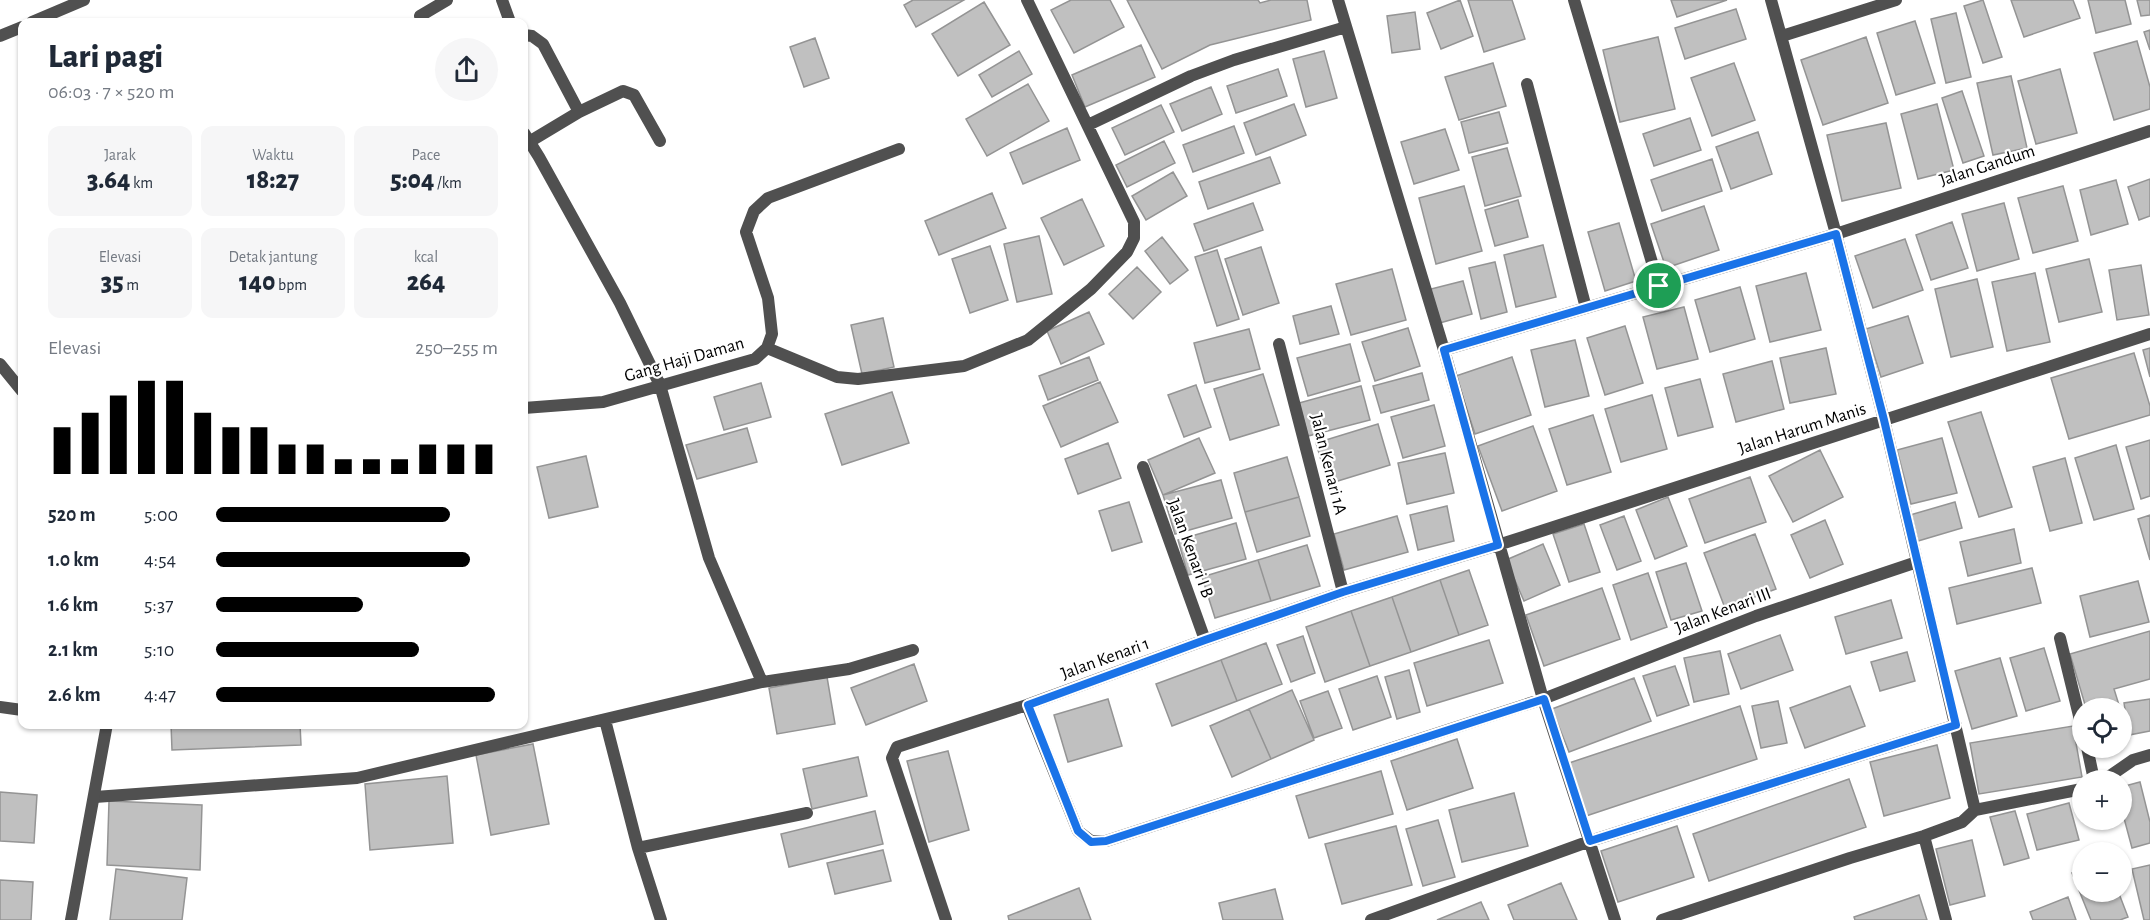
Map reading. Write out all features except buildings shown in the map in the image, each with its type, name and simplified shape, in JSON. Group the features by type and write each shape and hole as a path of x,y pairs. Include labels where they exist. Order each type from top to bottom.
{"street":[{"path":"41,18 84,0"},
{"path":"420,16 447,0"},
{"path":"502,0 509,18"},
{"path":"767,348 837,377 858,379 964,366 1028,340 1091,289 1127,252 1134,238 1134,222 1037,25 1027,0"},
{"path":"1338,0 1444,350 1498,545 1544,699 1615,920"},
{"path":"1574,0 1659,286"},
{"path":"1771,0 1836,234 1884,420 1975,810"},
{"path":"1782,36 1896,0"},
{"path":"1088,125 1191,75 1346,27"},
{"path":"0,36 18,29"},
{"path":"528,36 543,44 579,111"},
{"path":"1527,84 1586,308"},
{"path":"528,137 623,92 634,95 660,141"},
{"name":"Jalan Gandum","path":"1444,350 1836,234 2150,131"},
{"path":"528,142 620,303 660,385 709,558 762,682"},
{"name":"Gang Haji Daman","path":"528,408 603,402 755,359 767,348 772,334 768,298 746,232 754,211 768,198 899,149"},
{"name":"Jalan Harum Manis","path":"1498,545 2150,334"},
{"name":"Jalan Kenari 1A","path":"1279,344 1343,592"},
{"path":"0,364 18,386"},
{"name":"Jalan Kenari I B","path":"1143,468 1205,640"},
{"name":"Jalan Kenari 1","path":"946,920 892,758 897,747 1028,705 1343,592 1498,545"},
{"name":"Jalan Kenari III","path":"1028,705 1078,831 1091,842 1106,841 1544,699 1756,616 1917,562"},
{"path":"2060,638 2075,698"},
{"path":"95,796 357,778 762,682 849,669 913,650"},
{"path":"0,707 18,709"},
{"path":"605,720 638,848 661,920"},
{"path":"1371,920 1590,841 1956,725"},
{"path":"71,920 95,796 104,729"},
{"path":"2118,770 2133,760 2150,755"},
{"path":"1662,920 1924,836 1962,822 1975,810 2072,791"},
{"path":"638,848 807,813"},
{"path":"1924,836 1946,920"}],"route":[{"path":"1836,234 1884,420 1956,725 1590,841 1544,699 1106,841 1091,842 1078,831 1028,705 1343,592 1498,545 1444,350 1659,286 1836,234"}]}
